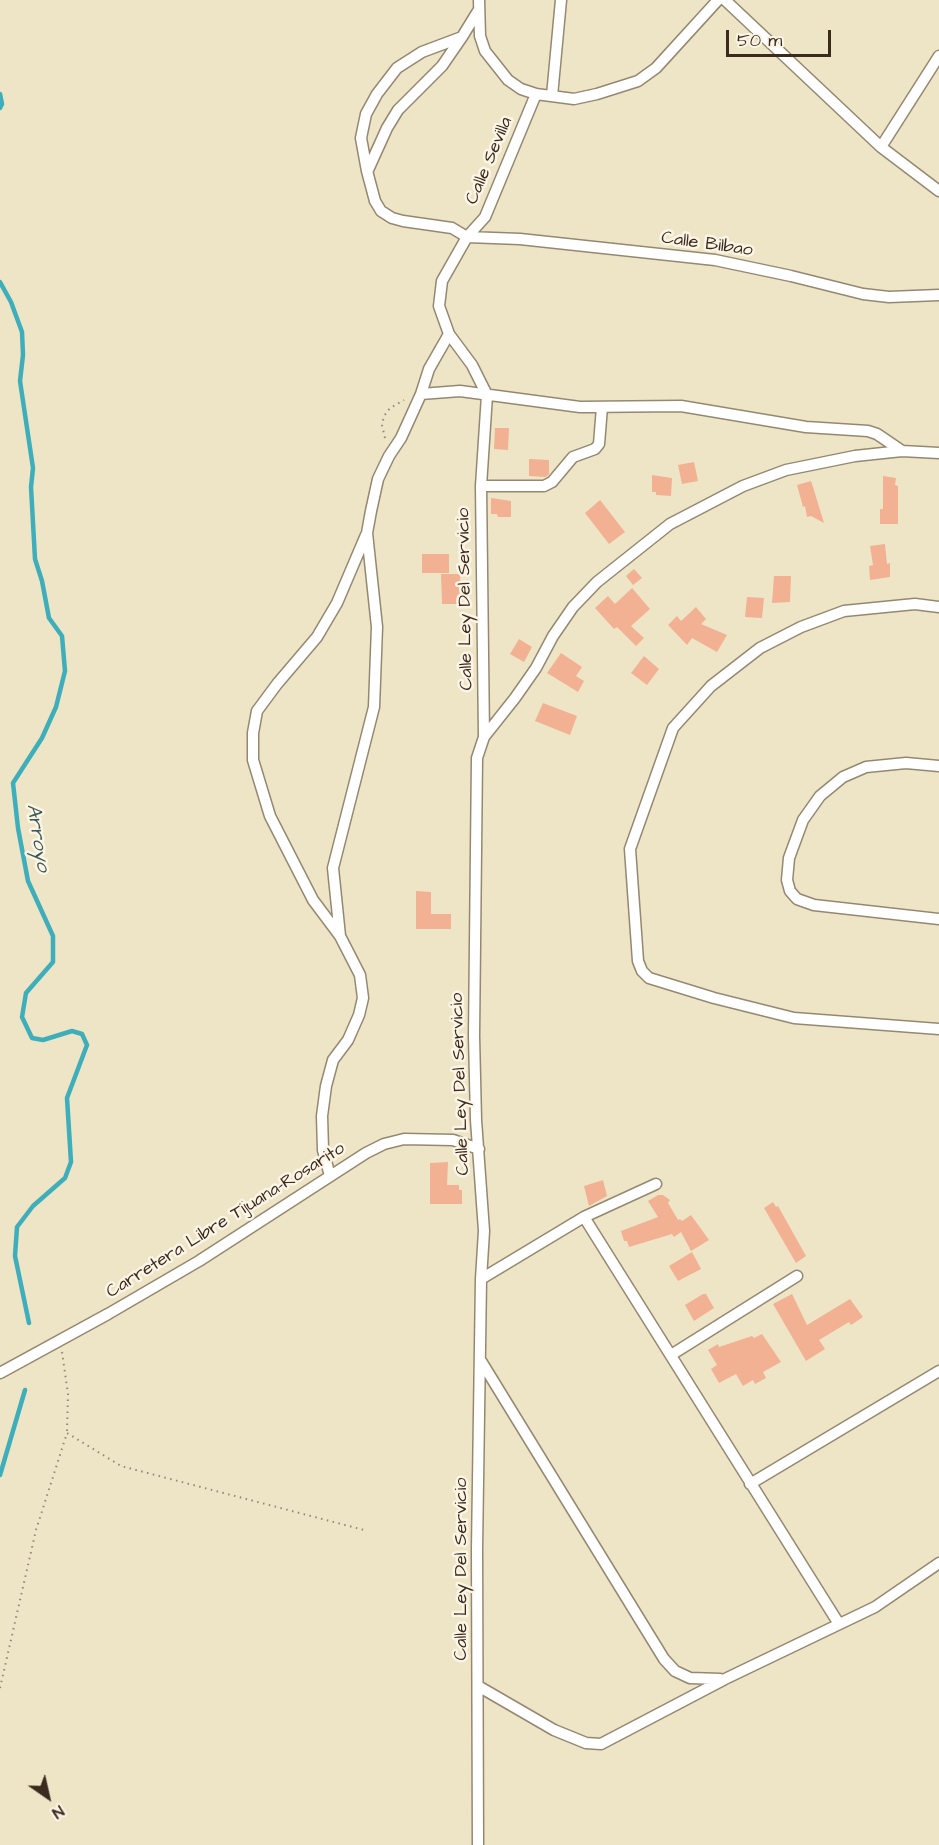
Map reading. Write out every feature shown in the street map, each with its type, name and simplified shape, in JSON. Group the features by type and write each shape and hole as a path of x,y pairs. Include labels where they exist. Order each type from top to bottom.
{"street":[{"path":"552,96 561,0"},
{"path":"478,6 480,36 485,51 508,80 521,89 536,94 574,99 638,81 656,68 718,0"},
{"path":"725,0 881,147 939,191"},
{"path":"367,171 398,110 442,66 462,37 478,6"},
{"path":"367,171 361,138 366,114 377,94 397,68 422,52 462,37"},
{"path":"881,147 939,56"},
{"name":"Calle Sevilla","path":"449,334 440,306 442,281 467,237 485,217 536,94"},
{"name":"Calle Bilbao","path":"367,171 375,201 381,211 402,222 452,228 467,237 520,239 715,260 863,294 889,297 939,295"},
{"path":"330,1176 323,1150 322,1116 326,1086 333,1060 348,1041 359,1015 363,998 360,975 340,936 313,900 270,816 253,760 253,733 257,711 317,637 337,603 367,533 378,479 401,438 421,394 429,369 449,334 472,365 488,395"},
{"path":"421,394 460,391 580,407 681,406 806,427 868,431 877,434 902,451"},
{"name":"Calle Ley Del Servicio","path":"478,1845 477,1549 481,1279 484,1231 476,1120 474,1036 477,758 484,737 481,486 488,395"},
{"path":"481,486 544,486 552,482 573,457 595,449 599,444 602,407"},
{"path":"484,737 526,683 573,607 604,576 670,524 743,486 786,470 855,456 902,451 939,453"},
{"path":"340,936 333,868 374,707 377,627 367,533"},
{"path":"939,607 915,604 844,611 801,627 760,648 711,686 673,728 630,849 638,960 642,970 649,978 714,998 794,1018 939,1029"},
{"path":"939,765 906,763 866,767 843,777 820,796 803,820 789,858 787,880 790,891 797,899 813,905 939,919"},
{"name":"Carretera Libre Tijuana-Rosarito","path":"0,1373 199,1261 366,1153 384,1144 404,1139 453,1140 479,1149"},
{"path":"481,1279 584,1217 656,1184"},
{"path":"584,1217 839,1624"},
{"path":"671,1355 797,1276"},
{"path":"481,1360 664,1659 675,1671 690,1678 725,1679"},
{"path":"750,1484 939,1371"},
{"path":"478,1686 554,1730 586,1743 601,1744 725,1679 875,1607 939,1563"}],"path":[{"path":"389,456 382,425 384,416 400,401 421,394"},
{"path":"0,1688 36,1530 67,1433 68,1394 61,1340"},
{"path":"67,1433 121,1466 364,1530"}],"building":[{"path":"495,428 509,428 508,450 494,449"},
{"path":"529,459 549,460 549,474 546,477 529,476"},
{"path":"694,462 698,481 682,484 678,465"},
{"path":"652,475 672,478 671,496 656,495 656,492 652,492"},
{"path":"883,476 896,478 898,524 880,524 880,509 883,509"},
{"path":"811,481 824,523 811,516 807,517 805,506 803,507 797,485"},
{"path":"491,498 511,501 511,517 498,517 497,514 491,514"},
{"path":"600,500 625,532 609,544 585,513"},
{"path":"885,544 887,564 890,563 890,577 870,580 869,566 873,565 870,546"},
{"path":"422,554 449,554 449,573 422,573"},
{"path":"634,569 642,578 633,585 626,576"},
{"path":"441,574 460,574 461,604 442,604"},
{"path":"774,576 791,576 790,602 772,603"},
{"path":"632,588 650,609 631,626 644,638 636,646 617,627 614,629 595,608 608,596 615,604"},
{"path":"747,597 764,598 762,618 745,617"},
{"path":"696,607 706,619 701,624 727,635 717,652 692,638 687,645 668,625 677,616 681,621"},
{"path":"519,639 532,647 524,662 510,654"},
{"path":"561,653 582,667 576,676 584,681 578,692 547,673"},
{"path":"644,656 659,669 647,685 631,673"},
{"path":"543,703 577,716 570,735 535,721"},
{"path":"416,891 431,892 431,914 451,914 451,929 416,929"},
{"path":"448,1162 447,1185 459,1185 459,1190 462,1190 462,1204 430,1204 430,1163"},
{"path":"603,1180 607,1196 589,1206 584,1186"},
{"path":"658,1195 663,1195 670,1200 668,1203 678,1220 682,1221 691,1215 709,1240 691,1251 681,1232 674,1237 672,1234 629,1247 621,1231 658,1217 648,1201"},
{"path":"773,1202 776,1207 778,1206 806,1256 796,1263 764,1208"},
{"path":"692,1252 701,1269 678,1281 669,1266"},
{"path":"706,1294 714,1308 694,1321 685,1305"},
{"path":"792,1294 807,1325 850,1299 863,1317 851,1325 849,1322 819,1340 825,1349 806,1361 773,1304"},
{"path":"762,1334 781,1362 763,1372 766,1378 755,1384 753,1380 743,1386 736,1374 719,1383 711,1369 717,1365 708,1350 718,1344 719,1347"}],"waterway":[{"name":"Arroyo","path":"0,94 2,104 0,108"},
{"name":"Arroyo","path":"0,282 11,302 22,332 23,355 20,381 33,468 31,487 35,559 49,618 62,636 65,671 56,707 42,738 13,783 18,828 28,881 53,936 53,962 26,993 22,1017 32,1038 43,1040 72,1031 82,1034 87,1045 67,1098 71,1162 65,1178 33,1206 17,1227 15,1256 29,1323"},
{"name":"Arroyo","path":"0,1475 25,1390"}]}
